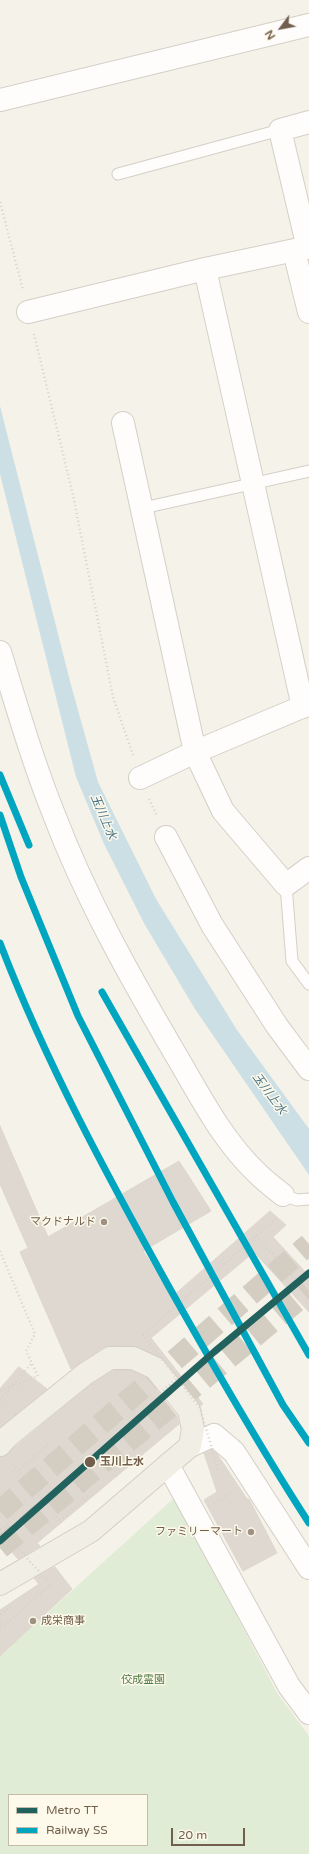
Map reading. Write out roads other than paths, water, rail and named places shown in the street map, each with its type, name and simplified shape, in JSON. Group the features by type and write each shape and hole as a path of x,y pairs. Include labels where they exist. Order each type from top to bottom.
{"main road":[{"path":"0,1584 91,1531 190,1446 193,1429 189,1410 155,1368 133,1358 110,1358 85,1374 6,1436 6,1453"}],"street":[{"path":"0,100 309,25"},
{"path":"309,122 280,130 303,249 309,312"},
{"path":"28,312 205,268 303,249"},
{"path":"140,778 196,752 306,705 252,484 205,268"},
{"path":"123,423 196,752 223,811 286,885 309,868"},
{"path":"0,652 35,765 55,819 89,895 111,938 163,1033 230,1143 256,1173 283,1195"},
{"path":"166,837 212,925 277,1026 309,1069"},
{"path":"190,1446 214,1435 234,1452 309,1568"},
{"path":"168,1465 289,1686 309,1713"}],"lane":[{"path":"118,174 280,130"},
{"path":"143,508 309,471"},
{"path":"286,885 292,961 309,984"},
{"path":"283,1195 297,1200 309,1199"}],"water":[{"path":"0,406 71,685 98,782 156,899 237,1030 309,1129 309,1175 195,1009 145,925 104,844 76,777 0,474"}],"tunnel":[{"path":"0,1511 309,1244"},
{"path":"0,1548 309,1291"}],"metro line":[{"name":"TT","path":"0,1541 214,1352 309,1273"}],"rail line":[{"name":"SS","path":"0,775 29,845"},
{"name":"SS","path":"0,815 21,877 78,1016 173,1202 283,1405 309,1443"},
{"name":"SS","path":"0,943 37,1032 100,1161 220,1377 272,1465 309,1523"},
{"name":"SS","path":"102,992 309,1355"}],"place":[{"name":"マクドナルド","path":"104,1222"},
{"name":"玉川上水","path":"90,1462"},
{"name":"ファミリーマート","path":"251,1532"},
{"name":"成栄商事","path":"33,1621"}],"park label":[{"name":"佼成霊園","path":"143,1680"}]}
